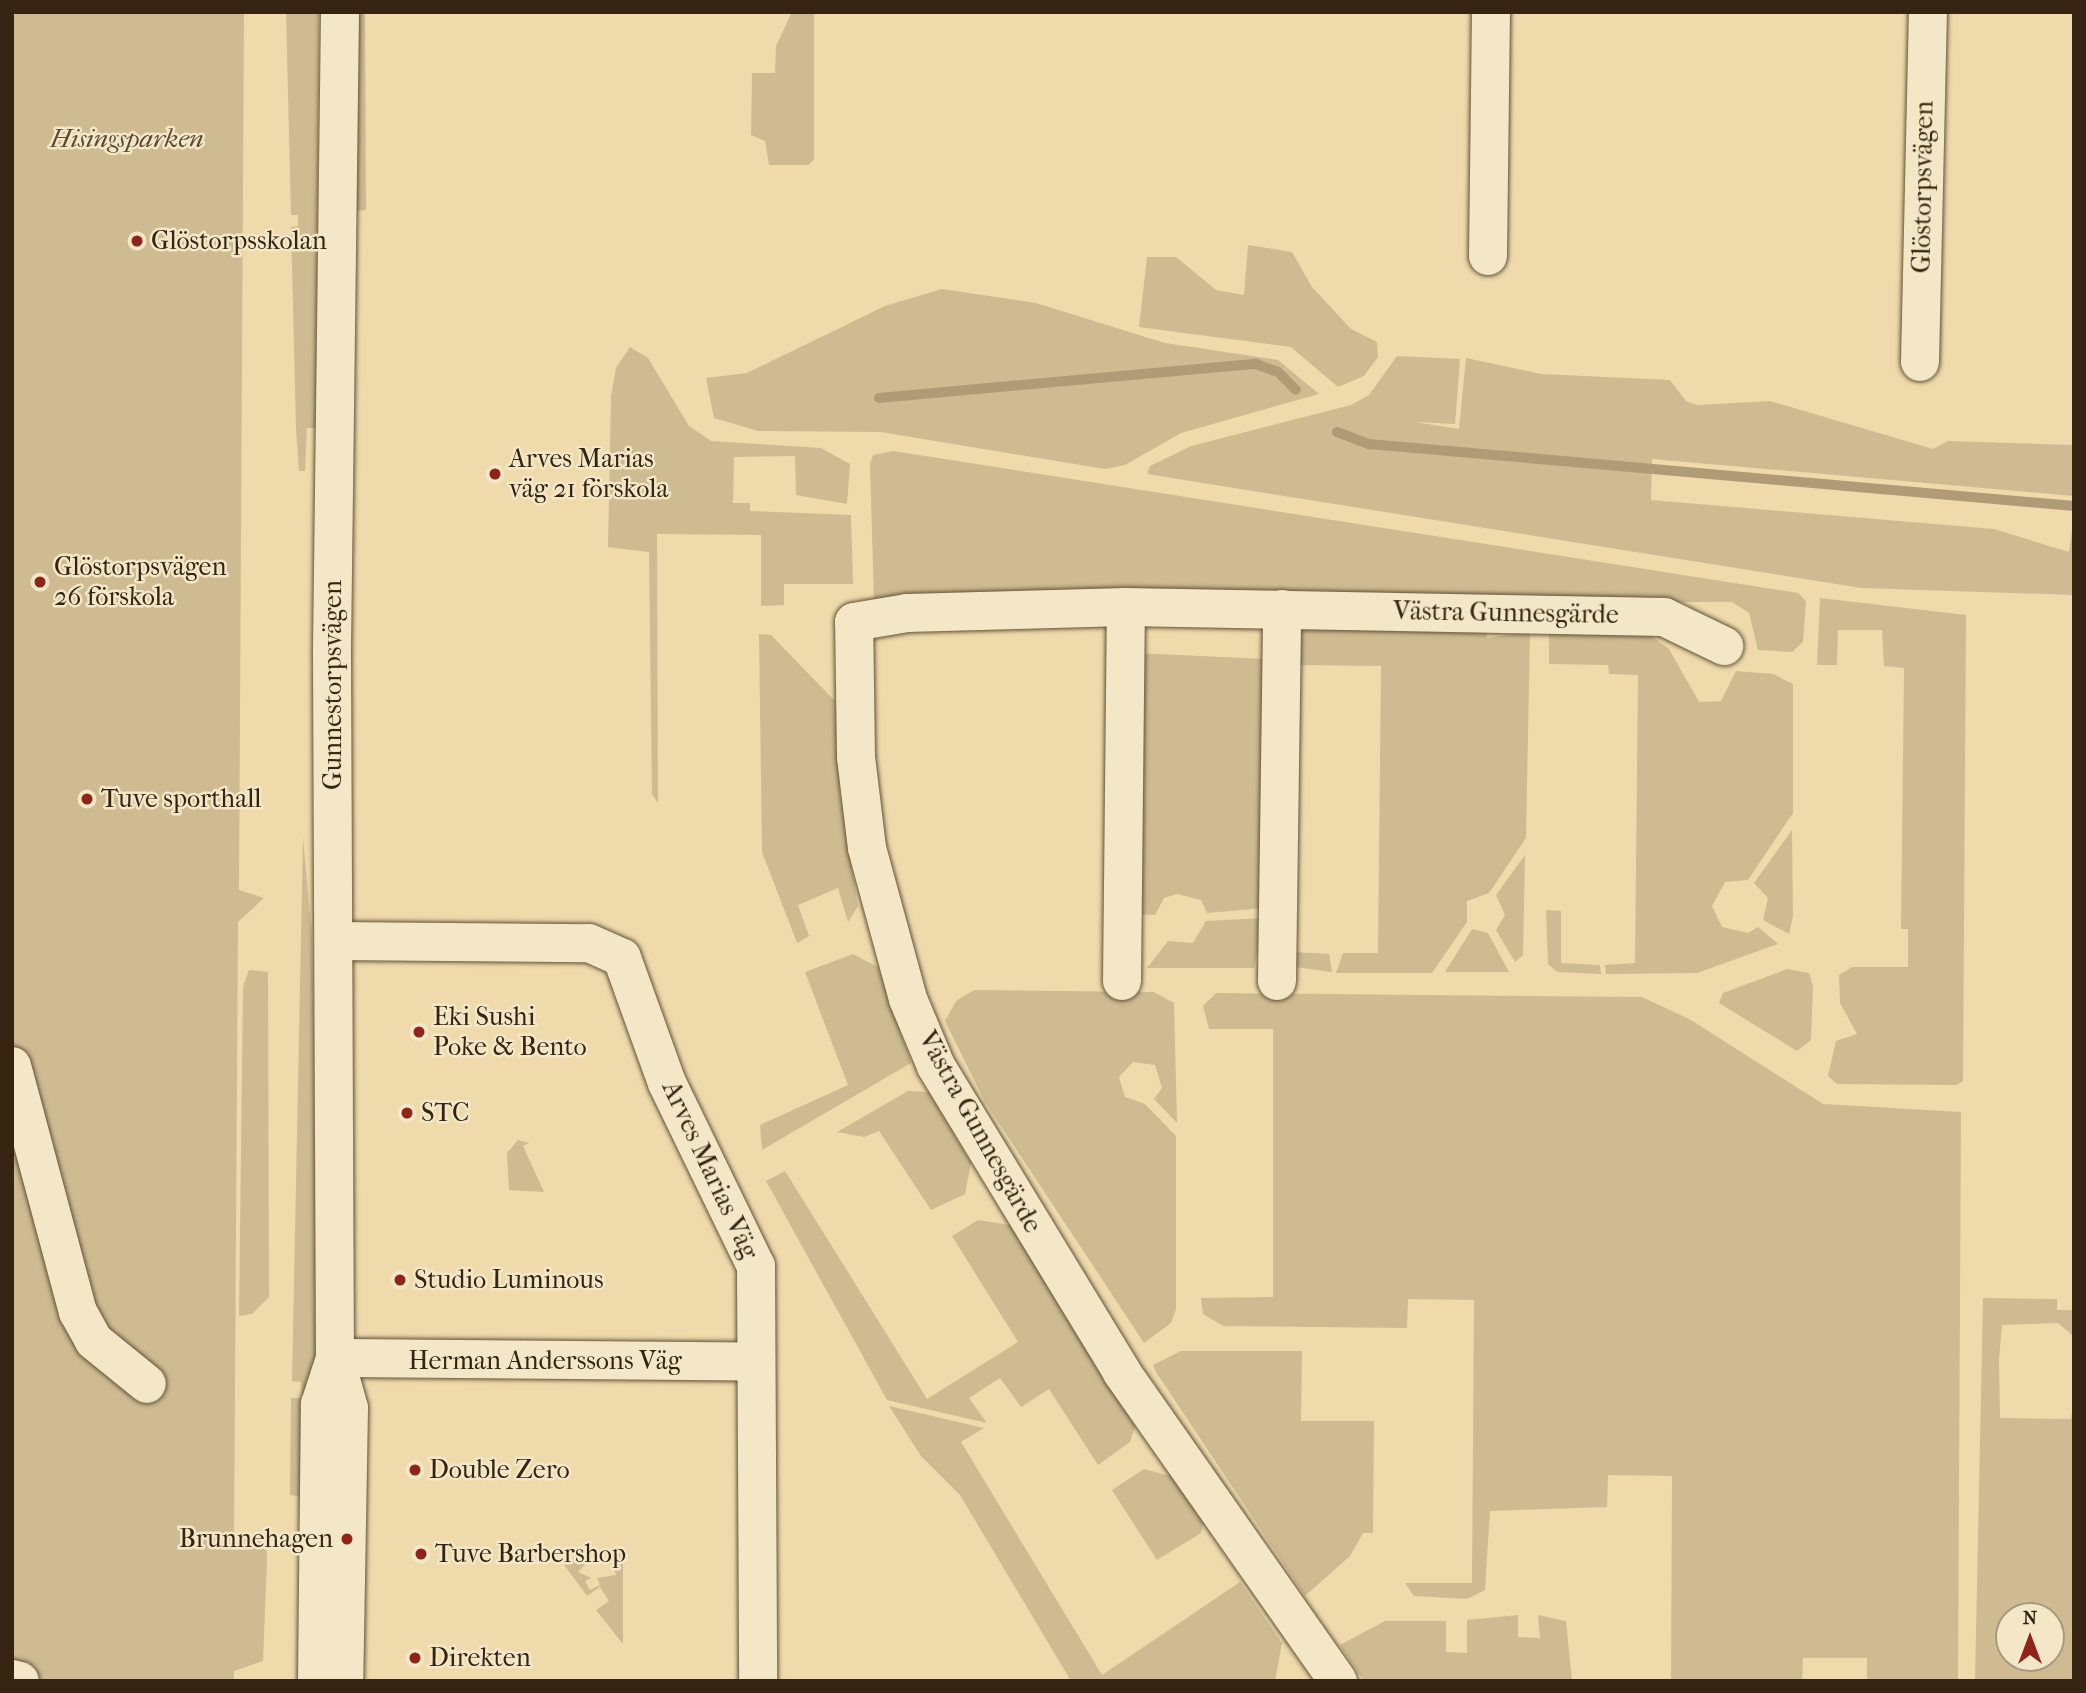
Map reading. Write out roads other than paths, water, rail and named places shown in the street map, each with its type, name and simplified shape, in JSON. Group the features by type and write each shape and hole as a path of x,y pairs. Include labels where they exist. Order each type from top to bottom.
{"street":[{"name":"Gunnestorpsvägen","path":"340,12 335,1358 349,1408 344,1681"},
{"path":"1488,256 1491,12"},
{"name":"Glöstorpsvägen","path":"1920,362 1928,12"},
{"path":"1122,981 1126,607"},
{"name":"Västra Gunnesgärde","path":"1327,1677 1122,1372 942,1076 908,999 867,848 856,757 854,622 907,612 1126,607 1664,617 1724,646"},
{"path":"1277,981 1282,609"},
{"name":"Arves Marias Väg","path":"335,942 589,943 622,958 699,1154 754,1255 758,1681"},
{"path":"12,1066 78,1312 94,1342 147,1384"},
{"name":"Gunnestorpsvägen","path":"317,1681 320,1405 335,1358"},
{"name":"Herman Anderssons Väg","path":"335,1358 755,1362"},
{"path":"12,1679 20,1681"}],"waterway":[{"path":"879,398 1256,364 1278,372 1296,390"},
{"path":"1337,432 1369,444 2074,506"}],"place":[{"name":"Glöstorpsskolan","path":"137,241"},
{"name":"Arves Marias väg 21 förskola","path":"495,474"},
{"name":"Glöstorpsvägen 26 förskola","path":"40,582"},
{"name":"Tuve sporthall","path":"87,799"},
{"name":"Eki Sushi Poke & Bento","path":"419,1032"},
{"name":"STC","path":"407,1113"},
{"name":"Studio Luminous","path":"400,1280"},
{"name":"Double Zero","path":"415,1470"},
{"name":"Brunnehagen","path":"347,1539"},
{"name":"Tuve Barbershop","path":"421,1554"},
{"name":"Direkten","path":"415,1658"}],"park label":[{"name":"Hisingsparken","path":"127,139"}]}
